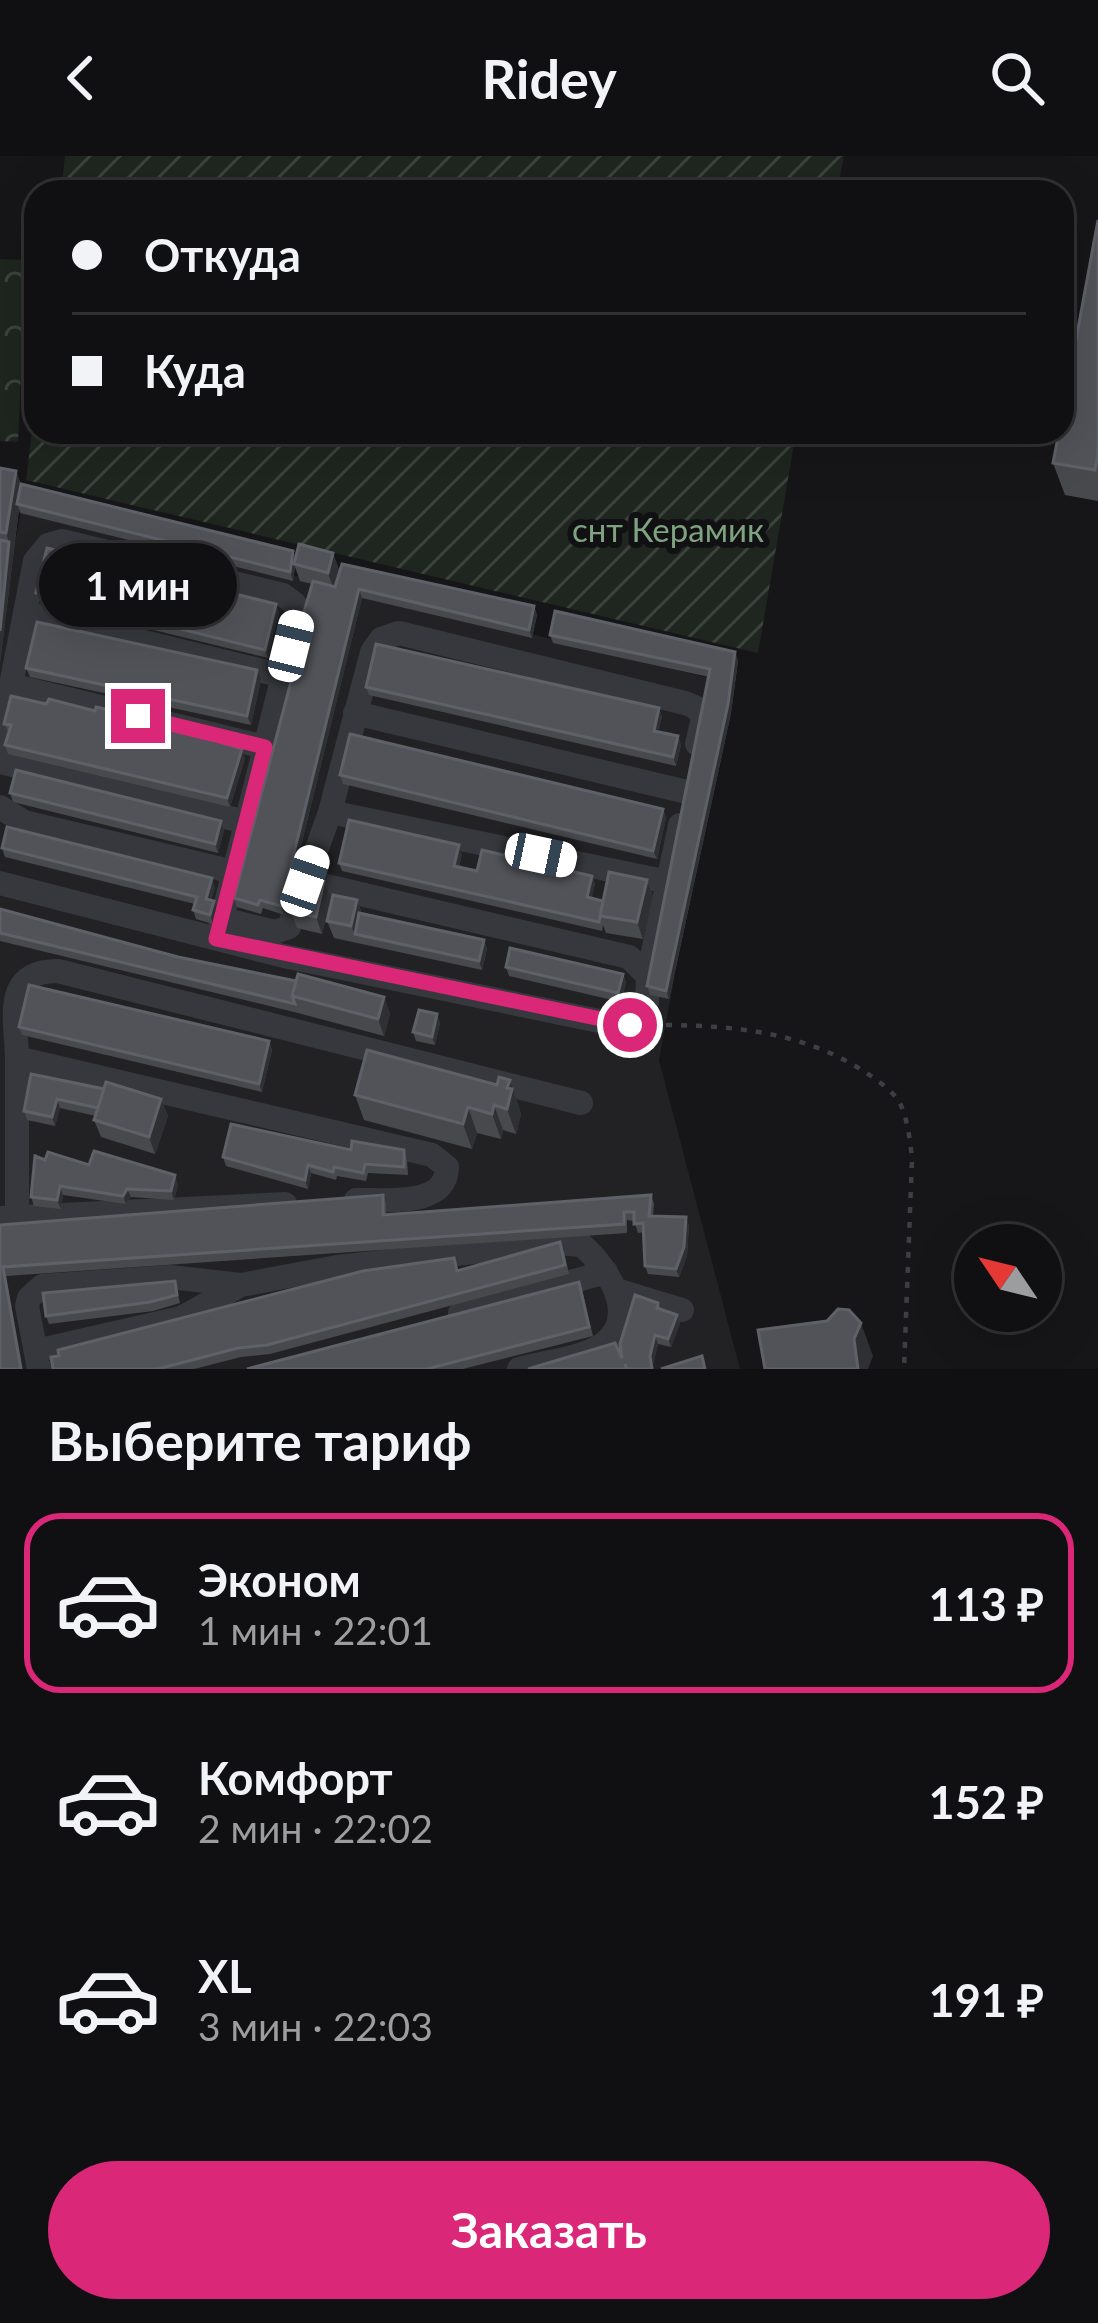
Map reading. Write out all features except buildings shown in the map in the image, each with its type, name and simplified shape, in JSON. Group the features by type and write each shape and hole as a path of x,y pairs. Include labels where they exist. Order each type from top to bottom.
{"lane":[{"path":"0,742 35,561 55,542 283,595 298,609 219,929"},
{"path":"25,613 283,676"},
{"path":"0,883 630,1025 641,1021 645,1013 648,976 703,718 697,708 399,633 380,639 372,652 330,812 292,919 284,931 219,929"},
{"path":"10,685 265,747"},
{"path":"355,713 687,792"},
{"path":"0,762 246,822"},
{"path":"0,808 24,822 234,872"},
{"path":"330,812 668,881"},
{"path":"305,881 629,956 648,976"},
{"path":"17,1058 432,1155 447,1167 442,1186 422,1197 9,1218 16,1000 20,985 35,973 58,970 581,1102"},
{"path":"241,1285 181,1318 37,1360 27,1306 42,1286 170,1277 241,1285 337,1268 572,1242 590,1252 611,1281 619,1315 606,1342 519,1369"},
{"path":"446,1317 611,1281 682,1310"}],"path":[{"path":"630,1025 717,1026 778,1034 846,1060 898,1100 912,1159 904,1369"}],"shaded area":[{"path":"22,508 729,683 659,1060 740,1369 0,1369 0,615"}],"green space":[{"path":"65,156 844,156 839,180 62,180"},
{"path":"0,259 24,260 18,442 0,441"},
{"name":"снт Керамик","path":"30,444 794,444 758,653 26,480"}],"route":[{"path":"138,716 265,747 216,939 630,1025"}]}
